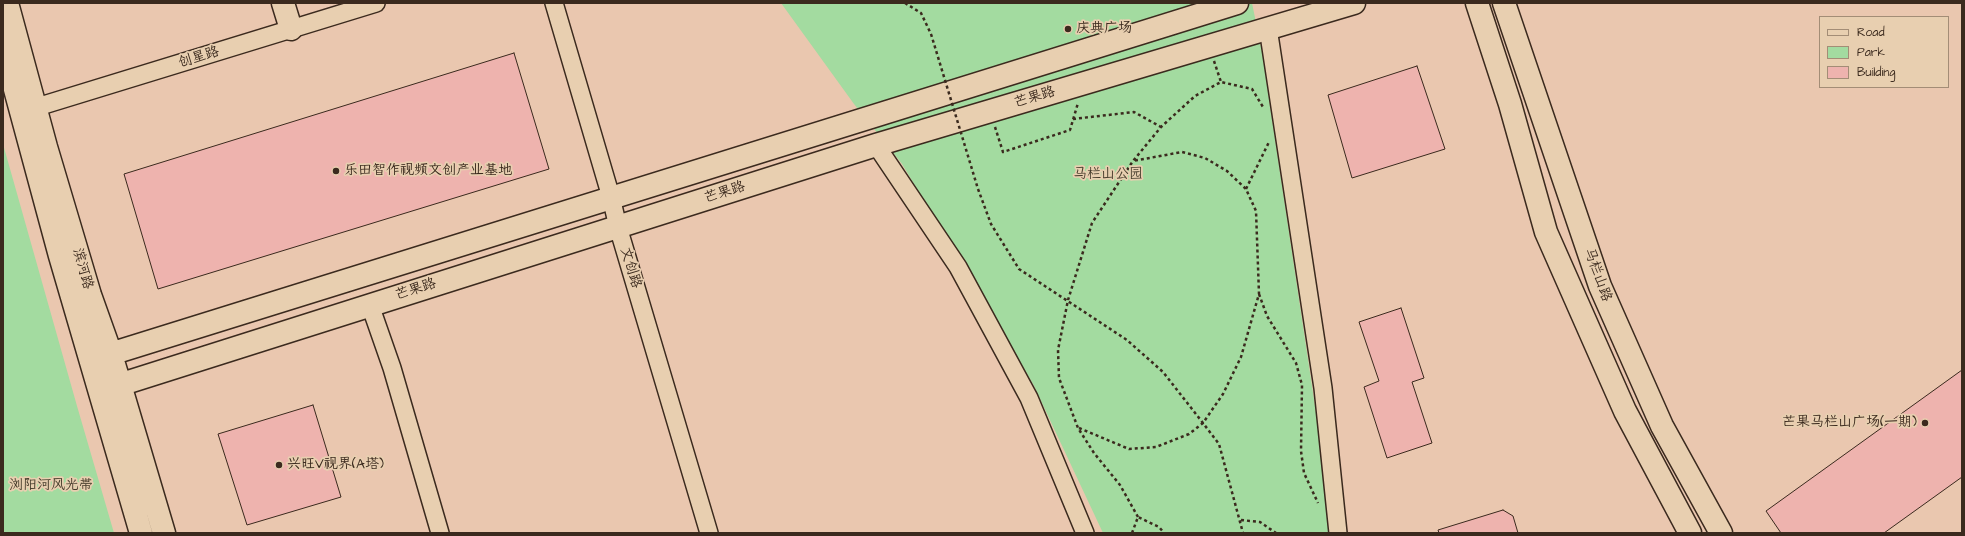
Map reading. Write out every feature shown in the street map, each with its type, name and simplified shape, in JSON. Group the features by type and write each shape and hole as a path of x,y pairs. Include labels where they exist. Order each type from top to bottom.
{"main road":[{"name":"滨河路","path":"7,3 29,110 91,360 141,533"},
{"path":"284,3 291,29"},
{"path":"91,360 1237,3"},
{"name":"芒果路","path":"100,391 876,145 1354,3"},
{"name":"马栏山路","path":"1477,3 1510,104 1546,232 1625,411 1690,533"},
{"name":"马栏山路","path":"1504,3 1600,286 1662,426 1721,533"},
{"name":"滨河路","path":"3,45 29,110 111,354 164,533"}],"street":[{"name":"创星路","path":"29,110 376,3"},
{"name":"文创路","path":"554,3 611,197 618,227 709,533"},
{"path":"1268,28 1323,388 1338,533"},
{"path":"876,145 958,267 1029,398 1085,533"},
{"path":"370,305 392,368 440,533"}],"path":[{"path":"905,3 921,13 931,34 978,188 991,224 1019,269 1127,340 1163,372 1219,444 1241,520 1243,533"},
{"path":"1164,533 1159,527 1138,517 1120,484 1094,453 1078,428 1059,378 1058,350 1068,300 1092,223 1133,161 1161,127 1195,96 1221,82 1252,89 1264,108"},
{"path":"990,111 1003,152 1070,130 1084,83"},
{"path":"1073,119 1134,112 1161,127"},
{"path":"1246,189 1271,136"},
{"path":"1078,428 1129,449 1156,447 1189,434 1203,423 1223,394 1241,358 1259,294 1256,211 1246,189 1227,171 1205,158 1182,152 1133,161"},
{"path":"1259,294 1267,316 1296,363 1302,385 1301,451 1304,473 1321,508 1335,504"},
{"path":"1132,533 1138,517"},
{"path":"1241,520 1260,522 1276,533"}],"shaded area":[{"path":"3,3 1962,3 1962,533 3,533"}],"green space":[{"name":"马栏山公园","path":"781,3 1252,3 1262,52 1334,533 1103,533 1033,384 902,164 854,104"},
{"name":"浏阳河风光带","path":"3,144 77,406 114,533 3,533"}],"building":[{"name":"乐田智作视频文创产业基地","path":"514,53 549,169 158,289 124,174"},
{"path":"1417,66 1445,149 1352,178 1328,95"},
{"path":"1401,308 1424,378 1412,382 1432,443 1387,458 1364,387 1379,381 1359,322"},
{"name":"芒果马栏山广场(一期)","path":"1962,370 1962,477 1884,533 1781,533 1766,511"},
{"name":"兴旺V视界(A塔)","path":"313,405 341,497 247,525 218,434"},
{"path":"1503,510 1513,516 1518,533 1439,533 1438,530"}],"place":[{"name":"庆典广场","path":"1068,29"},
{"name":"乐田智作视频文创产业基地","path":"336,171"},
{"name":"芒果马栏山广场(一期)","path":"1925,423"},
{"name":"兴旺V视界(A塔)","path":"279,465"}]}
